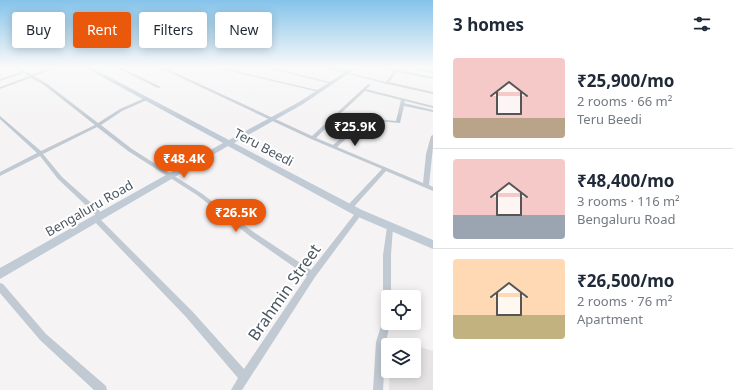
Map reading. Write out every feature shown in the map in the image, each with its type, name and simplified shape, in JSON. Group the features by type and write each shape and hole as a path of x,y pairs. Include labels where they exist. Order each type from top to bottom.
{"street":[{"path":"44,85 130,150 199,194 253,235 312,274"},
{"name":"Teru Beedi","path":"120,85 349,208 433,245"},
{"path":"155,85 159,87"},
{"path":"199,85 313,138 433,189"},
{"path":"294,85 319,91"},
{"name":"Bengaluru Road","path":"1,272 272,119 328,85"},
{"path":"313,138 370,85"},
{"path":"396,85 433,93"},
{"path":"364,90 433,111"},
{"path":"0,174 146,99"},
{"path":"403,102 433,107"},
{"path":"334,147 361,121 367,118 398,122 403,102"},
{"path":"338,114 361,121"},
{"path":"0,117 40,153 60,178 85,200 98,218 189,314 244,377"},
{"path":"426,186 433,136"},
{"path":"349,208 385,169"},
{"name":"Brahmin Street","path":"236,390 312,274 359,213"},
{"path":"378,390 381,342 385,326 390,227"},
{"path":"0,287 43,337 102,390"}],"shaded area":[{"path":"421,347 433,351 433,390 389,390 390,378 421,378"}]}
